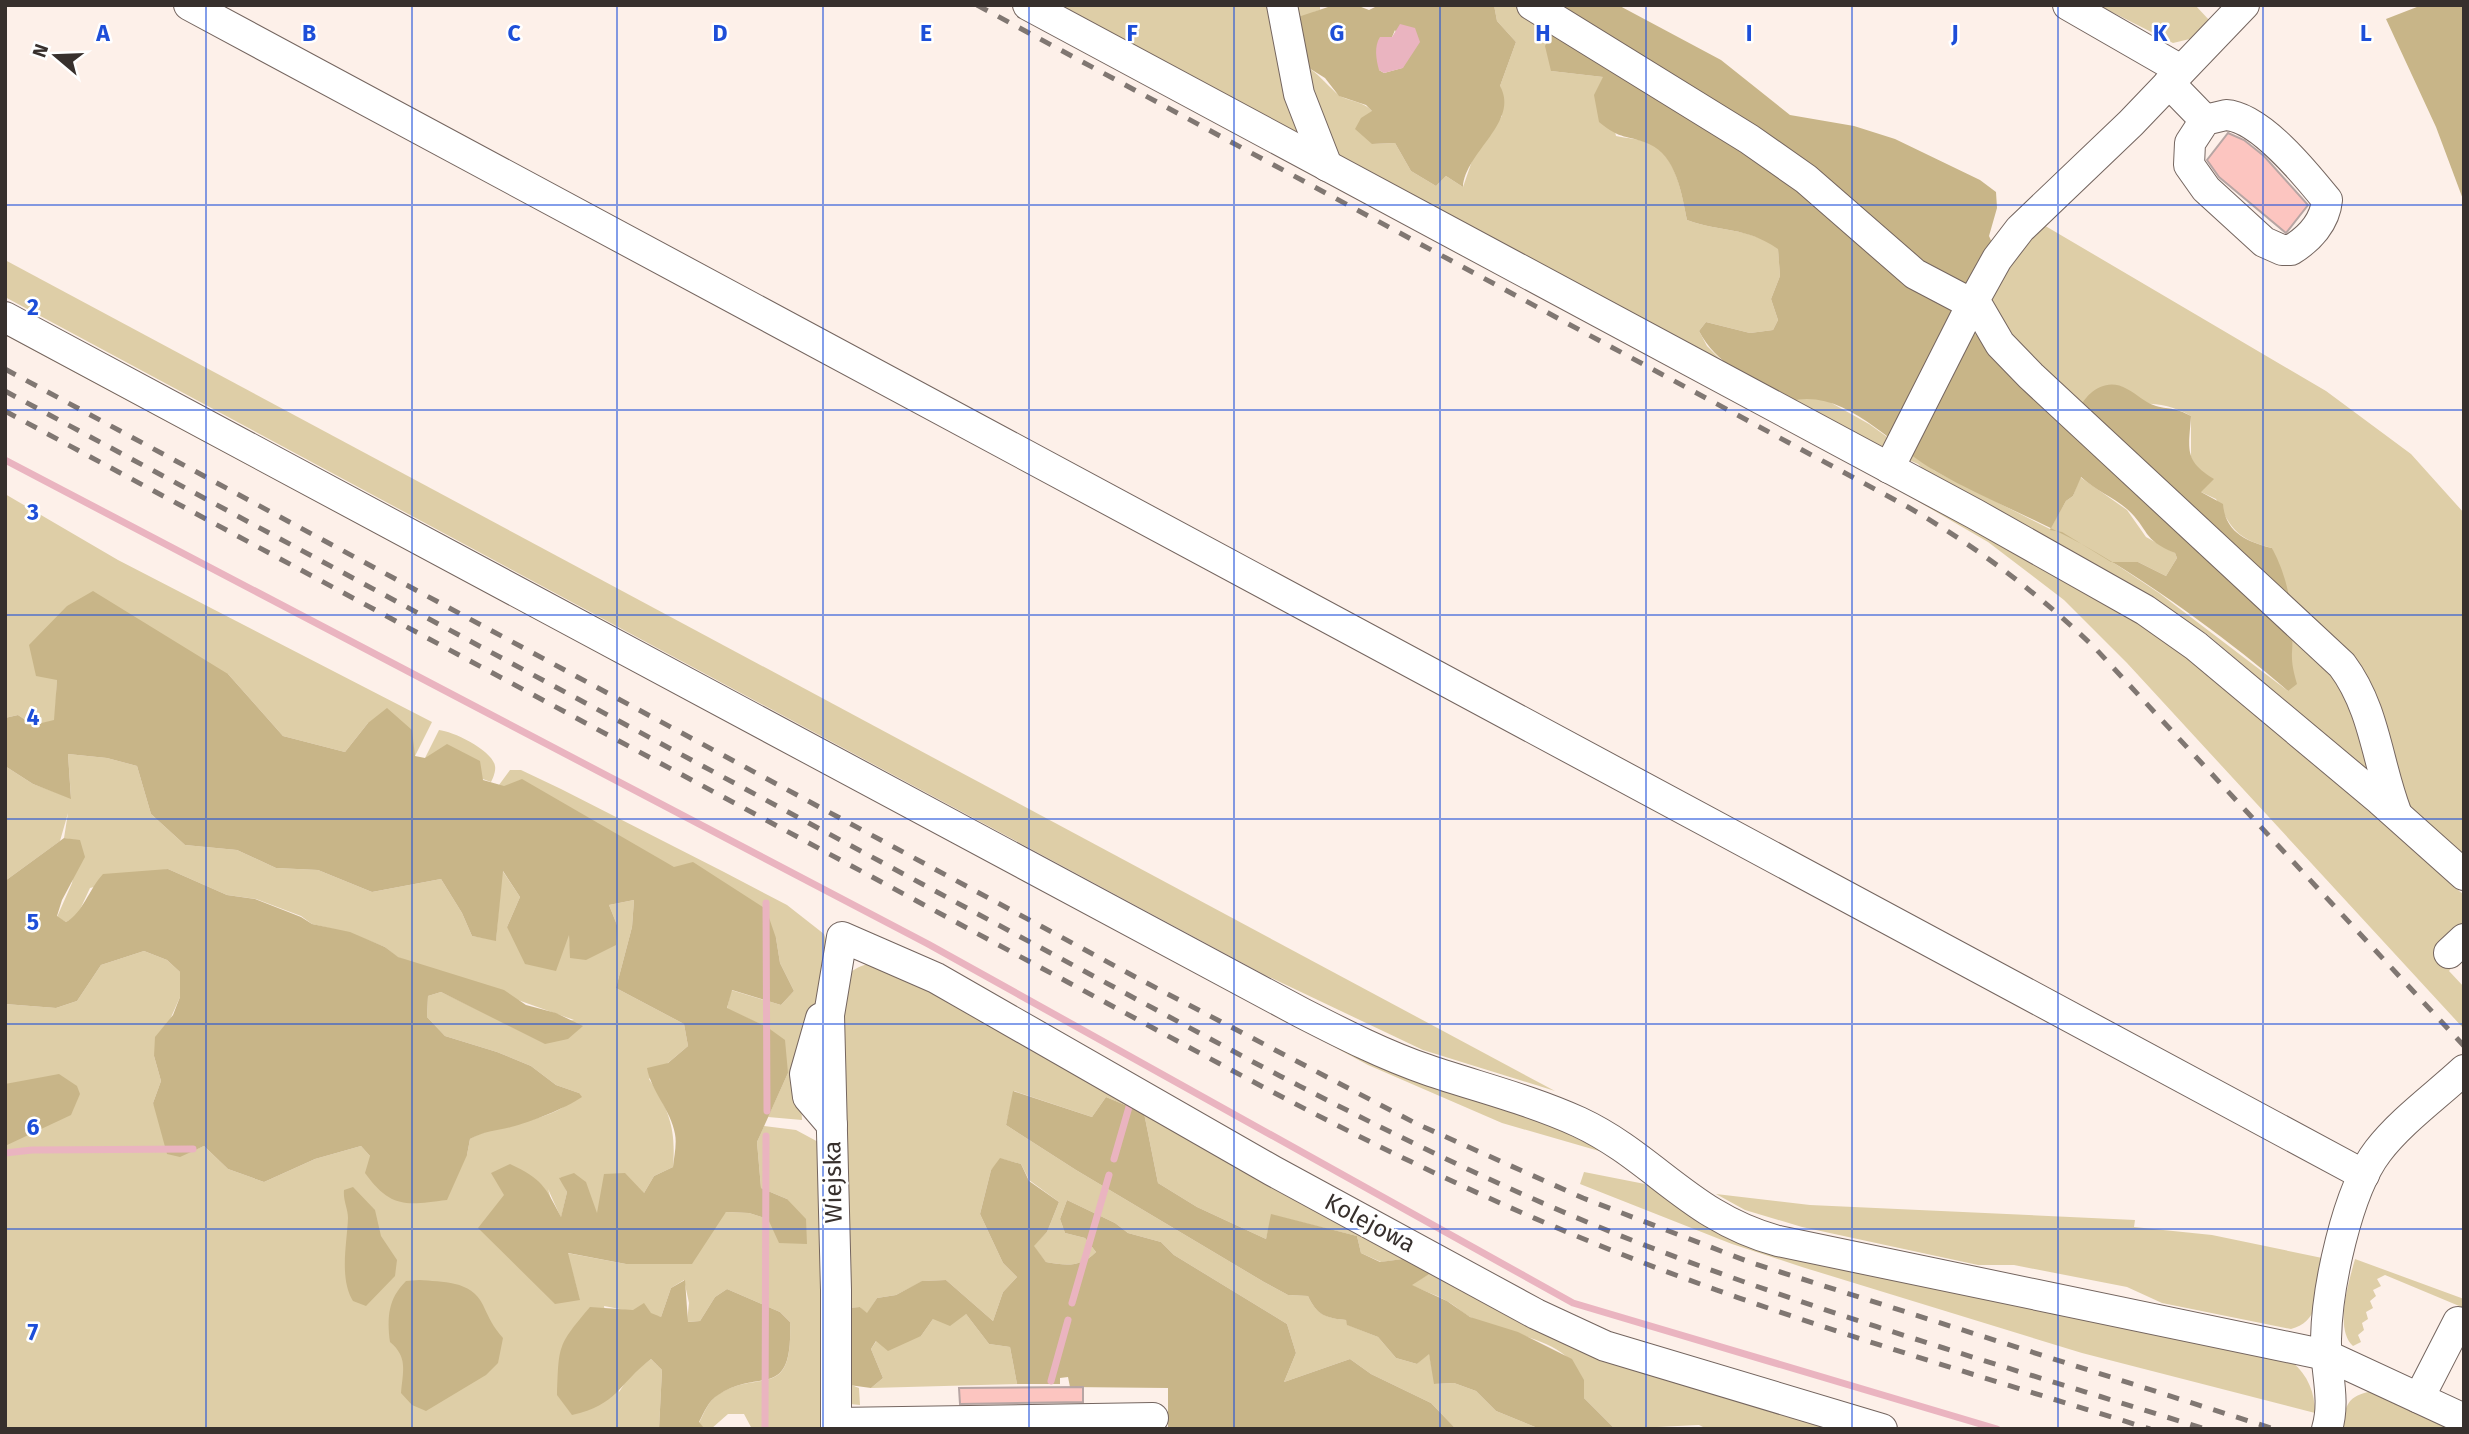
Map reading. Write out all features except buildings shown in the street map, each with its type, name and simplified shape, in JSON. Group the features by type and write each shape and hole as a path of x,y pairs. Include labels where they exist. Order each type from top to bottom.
{"street":[{"path":"190,5 2364,1175"},
{"path":"1028,5 1889,468 2145,610 2196,646 2464,875"},
{"path":"1282,5 1299,94 1328,166"},
{"path":"1532,5 1749,139 1806,180 1915,274 1979,308 2000,344 2031,376 2342,664 2362,695 2370,715 2385,783 2397,816"},
{"path":"2068,5 2175,77 2205,120"},
{"path":"1889,468 1997,258 2021,229 2244,5"},
{"path":"2236,116 2250,124 2299,166 2327,200 2326,213 2320,224 2300,245 2291,250 2271,247 2206,189 2189,165 2188,155 2190,144 2205,120 2236,116"},
{"path":"5,317 1302,1013 1403,1061 1544,1108 1596,1130 1629,1152 1679,1193 1738,1228 1778,1241 2326,1355 2464,1419"},
{"name":"Kolejowa","path":"842,937 936,978 1273,1171 1571,1330 1618,1350 1882,1429"},
{"name":"Wiejska","path":"836,1426 832,1125 823,1032 829,1015 842,937"},
{"path":"836,974 861,955 884,955"},
{"path":"2327,1429 2331,1396 2326,1355 2327,1321 2351,1201 2384,1144 2464,1070"},
{"path":"2419,1398 2458,1322"},
{"path":"836,1426 1153,1418"}],"shaded area":[{"path":"1060,5 1320,5 1320,10 1314,12 1309,68 1339,95 1372,111 1372,144 1395,143 1411,171 1436,186 1446,176 1463,187 1473,158 1502,116 1500,86 1516,42 1497,21 1494,5 1550,5 1562,13 1551,71 1603,77 1616,136 1649,143 1666,156 1676,176 1687,220 1755,236 1778,248 1780,276 1771,299 1778,320 1773,330 1750,333 1706,322 1699,331 1707,346 1728,367"},
{"path":"1334,5 1356,5 1369,10 1379,5 1494,5 1497,21 1516,42 1500,86 1504,99 1503,112 1498,125 1472,162 1463,187 1446,176 1436,186 1411,171 1395,143 1372,144 1355,129 1361,118 1372,111 1366,105 1339,96 1325,78 1309,68 1292,19","holes":["1395,30 1408,59 1402,68 1384,73 1379,70 1380,37 1392,37"]},
{"path":"1550,5 1618,5 1721,60 1790,115 1854,126 1895,139 1980,180 1996,192 1997,208 1989,236 1994,247 1973,332 1998,359 2077,414 2090,394 2103,386 2111,385 2127,389 2152,405 2191,416 2190,453 2197,466 2214,479 2201,492 2223,504 2228,522 2239,534 2254,543 2272,548 2281,568 2292,612 2292,659 2297,684 2288,691 2196,618 2112,562 2138,562 2166,576 2177,558 2175,553 2156,543 2127,509 2081,477 2073,496 2066,501 2051,528 1937,472 1849,411 1811,399 1790,401 1738,372 1716,354 1699,331 1706,322 1750,333 1773,330 1778,320 1771,299 1780,276 1778,249 1744,233 1687,220 1676,177 1666,157 1649,144 1619,135 1599,122 1594,95 1603,77 1551,71 1545,46 1561,13"},
{"path":"2098,5 2195,5 2210,21 2194,38 2173,43"},
{"path":"2422,5 2464,5 2464,202 2436,127 2386,19"},
{"path":"1400,24 1415,28 1420,42 1403,68 1384,73 1379,70 1377,61 1378,41 1380,37 1392,37"},
{"path":"2042,224 2326,391 2411,454 2464,513 2464,854 2208,635 2155,600 2044,536 1930,476 1918,464 1843,430 1790,401 1805,397 1826,400 1869,424 1935,471 2050,529 2066,501 2073,496 2080,477 2127,510 2146,537 2175,553 2177,558 2166,576 2138,562 2114,563 2159,593 2288,691 2293,636 2272,548 2243,537 2232,526 2216,499 2201,492 2191,457 2191,416 2163,405 2122,405 2077,414 2068,427 1973,333 1989,293"},
{"path":"5,260 1555,1091 1423,1050 1265,975 5,297"},
{"path":"5,329 509,600 1606,1153 1502,1123 1368,1065 5,335"},
{"path":"1885,476 2140,617 2455,880 2451,884 2464,895 2464,924 2440,947 2455,963 2449,971 2464,987 2464,1029 2127,663 2064,600 1988,542 1883,481"},
{"path":"5,494 118,560 432,722 415,756 368,723 345,752 283,736 228,674 57,680 55,721 33,725 18,715 5,718"},
{"path":"93,591 228,674 283,736 345,752 368,723 387,708 412,730 415,756 425,758 447,744 480,761 483,780 504,786 522,779 674,867 693,862 766,909 776,938 780,963 794,991 781,1005 732,990 727,1008 767,1027 785,1040 788,1073 757,1142 761,1188 787,1199 806,1219 807,1244 779,1243 768,1219 749,1213 726,1212 692,1264 626,1264 568,1253 580,1300 555,1304 478,1228 504,1195 491,1173 510,1164 541,1184 561,1217 567,1192 559,1178 574,1173 586,1182 597,1213 604,1174 625,1173 644,1193 654,1176 673,1167 676,1142 673,1125 652,1085 647,1068 668,1063 688,1046 684,1024 616,988 632,927 634,900 609,905 617,925 616,945 586,960 570,958 569,935 556,971 525,964 507,927 520,897 503,871 496,941 472,936 462,913 441,879 372,892 318,870 276,868 237,850 185,845 151,814 137,766 107,758 68,754 71,799 33,784 5,766 5,718 18,715 33,725 54,720 57,680 36,676 29,645 67,606"},
{"path":"439,730 480,748 493,760 495,772 491,782 425,758"},
{"path":"68,754 107,758 137,766 151,814 185,845 237,850 276,868 318,870 372,892 441,879 462,913 472,936 496,940 502,870 520,897 507,927 569,933 571,958 617,925 609,905 634,900 632,927 616,988 684,1024 688,1046 649,1079 670,1121 673,1167 654,1176 644,1193 597,1214 560,1177 567,1192 561,1218 548,1189 580,1300 567,1253 626,1264 726,1212 749,1213 768,1219 787,1199 761,1188 757,1142 764,1126 796,1130 822,1144 829,1429 752,1429 744,1414 728,1414 711,1429 705,1429 699,1423 717,1395 732,1387 770,1379 779,1374 786,1364 790,1322 780,1312 727,1289 715,1297 700,1321 687,1322 689,1303 684,1280 671,1288 661,1317 604,1306 619,1392 630,1375 651,1359 662,1370 659,1429 5,1429 5,1004 56,1008 77,1001 101,965 144,951 167,960 180,972 180,997 154,1056 161,1081 153,1103 180,1156 204,1146 228,1169 264,1182 315,1159 361,1146 370,1156 467,1155 470,1139 497,1128 542,1117 556,1111 579,1093 556,1085 531,1066 445,1036 427,1017 428,996 441,992 512,1026 574,1020 397,957 385,947 350,933 312,924 301,916 256,899 227,895 168,869 90,888 77,916 66,922 57,917 72,883 80,841 64,838 68,813 60,841 5,881 5,766 33,784 71,798"},
{"path":"510,770 521,770 561,789 724,872 787,905 824,934 831,955 800,1081 802,1120 768,1117 788,1073 767,1027 727,1009 731,990 781,1005 794,991 780,963 776,938 647,852 499,785"},
{"path":"64,838 80,840 85,857 62,900 57,916 66,922 77,913 103,874 168,869 227,895 255,899 312,924 350,932 385,947 398,957 504,990 526,1005 556,1013 583,1026 568,1039 545,1044 441,992 428,996 427,1017 445,1036 531,1066 556,1085 579,1093 582,1097 538,1118 470,1139 467,1155 447,1200 410,1203 392,1199 374,1185 365,1173 370,1156 361,1146 315,1159 264,1182 228,1169 204,1146 180,1157 167,1154 153,1103 161,1081 154,1056 155,1037 173,1015 180,997 180,972 167,960 144,951 101,965 77,1001 56,1008 5,1004 5,881"},
{"path":"882,962 916,975 1025,1034 1417,1257 1381,1262 1361,1253 1357,1236 1272,1215 1266,1239 1197,1207 1158,1183 1144,1113 1106,1097 1092,1117 1014,1091 1006,1125 1076,1170 1264,1282 1288,1295 1308,1296 1323,1314 1346,1320 1348,1325 1378,1337 1396,1358 1417,1364 1429,1353 1435,1384 1454,1383 1476,1391 1496,1411 1540,1429 1456,1429 1431,1403 1371,1374 1350,1359 1284,1382 1296,1353 1287,1324 1174,1255 1161,1242 1128,1233 1115,1223 1067,1200 1060,1219 1065,1233 1085,1238 1096,1252 1079,1263 1046,1262 1033,1246 1047,1232 1059,1202 1029,1180 1021,1164 1002,1159 991,1170 980,1214 1003,1263 1017,1277 1003,1292 993,1321 946,1280 923,1281 896,1295 877,1298 867,1314 860,1307 847,1308 849,1384 859,1388 860,1405 850,1404 843,1380 838,990 846,977 856,969"},
{"path":"59,1074 77,1086 80,1094 71,1115 5,1146 5,1084"},
{"path":"1013,1091 1092,1117 1106,1097 1144,1113 1158,1183 1197,1207 1266,1239 1271,1214 1357,1236 1361,1253 1380,1262 1418,1257 1431,1273 1412,1285 1447,1301 1470,1317 1518,1332 1572,1359 1584,1380 1584,1398 1615,1429 1540,1429 1496,1411 1476,1391 1454,1383 1434,1384 1429,1354 1417,1364 1396,1358 1378,1337 1347,1325 1346,1320 1322,1314 1308,1296 1288,1295 1264,1282 1006,1125"},
{"path":"1000,1158 1021,1164 1029,1181 1059,1202 1047,1232 1034,1246 1046,1262 1079,1263 1096,1252 1085,1238 1065,1233 1060,1219 1067,1200 1115,1223 1128,1233 1161,1242 1174,1255 1287,1324 1296,1353 1284,1382 1350,1359 1371,1374 1431,1403 1456,1429 1168,1429 1168,1388 1070,1387 1068,1377 1060,1378 1060,1384 1017,1384 1010,1347 989,1344 966,1314 950,1326 933,1319 921,1336 888,1351 876,1341 871,1349 883,1378 871,1388 849,1385 847,1308 860,1307 867,1313 877,1298 896,1295 922,1281 946,1280 993,1321 1003,1292 1017,1277 1003,1263 980,1214 991,1170"},
{"path":"1584,1172 1650,1185 1688,1212 2292,1362 2309,1385 2314,1398 2315,1413 2082,1353 1732,1244 1580,1184"},
{"path":"353,1187 375,1210 381,1236 397,1260 395,1276 366,1306 353,1301 346,1282 348,1218 344,1190"},
{"path":"1716,1194 1810,1205 2135,1220 2134,1227 2212,1235 2327,1259 2314,1311 2301,1325 2291,1329 2162,1303 2127,1287 2014,1265 1978,1265 1802,1227 1745,1210"},
{"path":"1419,1258 1548,1329 1609,1354 1859,1429 1707,1429 1699,1425 1615,1429 1584,1398 1581,1378 1572,1362 1559,1351 1544,1343 1472,1318 1445,1300 1410,1285 1431,1273"},
{"path":"2355,1259 2464,1299 2464,1308 2385,1275 2377,1279 2381,1286 2373,1290 2376,1296 2370,1301 2373,1308 2366,1312 2368,1319 2362,1323 2364,1330 2358,1335 2361,1342 2353,1346 2347,1338 2344,1317"},
{"path":"685,1280 688,1322 700,1321 715,1297 727,1289 780,1312 790,1322 786,1364 779,1373 770,1378 733,1387 715,1398 699,1422 705,1429 659,1429 662,1370 651,1359 609,1399 599,1406 572,1415 557,1395 558,1366 566,1339 590,1307 633,1310 644,1303 651,1313 661,1317 671,1288"},
{"path":"406,1281 446,1282 471,1291 478,1297 503,1338 498,1363 486,1375 426,1411 412,1405 401,1393 402,1359 390,1342 389,1333 390,1309 395,1295"},
{"path":"966,1314 989,1344 1010,1347 1017,1384 871,1388 883,1378 871,1349 877,1340 921,1336 933,1319"},
{"path":"2368,1392 2377,1393 2456,1429 2342,1429 2348,1404 2355,1397"}],"waterway":[{"path":"5,460 928,944 1573,1303 1997,1429"},
{"path":"766,903 767,1111"},
{"path":"1114,1159 1129,1107"},
{"path":"765,1429 766,1136"},
{"path":"5,1153 32,1150 193,1149"},
{"path":"1072,1303 1109,1175"},
{"path":"1051,1381 1068,1320"}],"railway":[{"path":"977,5 1908,507 1958,538 2029,590 2095,648 2464,1046"},
{"path":"5,369 1141,980 1417,1124 1583,1198 1752,1263 2274,1429"},
{"path":"5,391 1257,1064 1443,1157 1538,1201 1704,1268 1918,1340 2205,1429"},
{"path":"5,411 1248,1079 1408,1160 1516,1210 1681,1277 1856,1337 2150,1429"}]}
